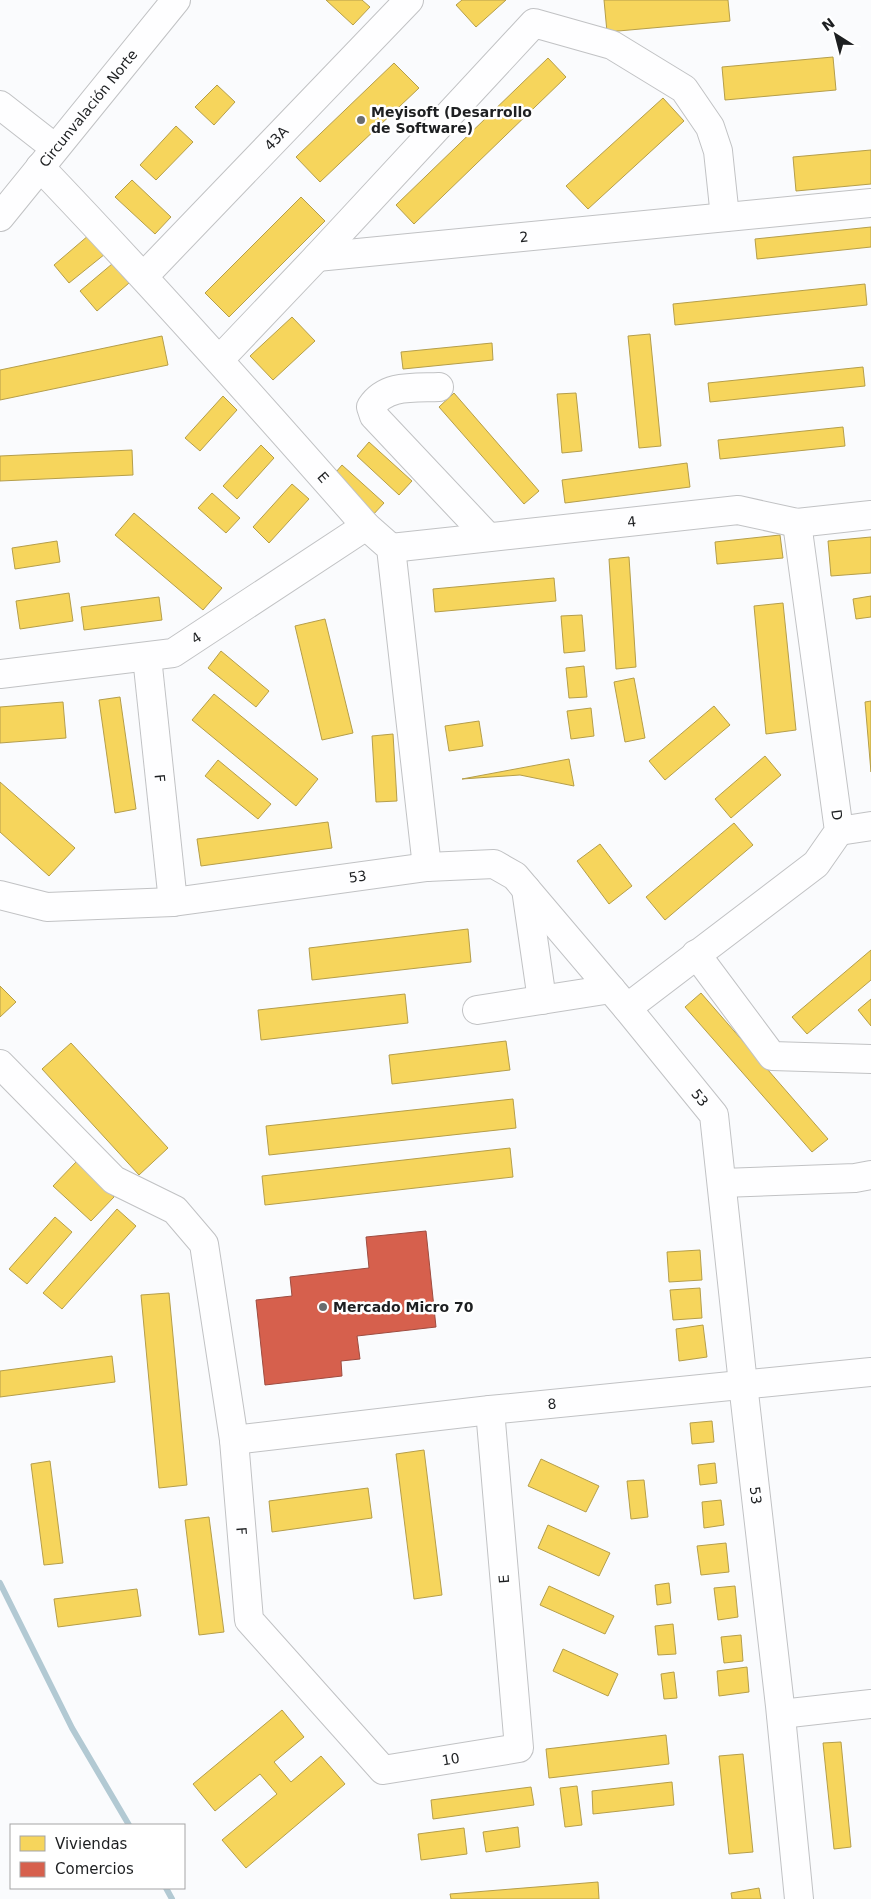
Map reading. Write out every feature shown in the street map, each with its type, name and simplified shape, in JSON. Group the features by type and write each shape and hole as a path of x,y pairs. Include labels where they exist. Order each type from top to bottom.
{"street":[{"name":"Circunvalación Norte","path":"0,217 176,0"},
{"name":"43A","path":"144,276 409,0"},
{"path":"220,359 534,23 612,45 684,89 710,127 718,151 726,217"},
{"name":"E","path":"0,105 48,158 144,276 220,359 366,526 391,548"},
{"name":"2","path":"317,257 871,204"},
{"path":"439,387 391,390 377,397 371,407 374,416 488,537"},
{"name":"4","path":"391,548 738,510 797,523 871,515"},
{"name":"D","path":"619,998 696,954 816,864 839,831 797,523"},
{"name":"4","path":"0,674 173,653 366,526"},
{"path":"391,548 427,867"},
{"name":"F","path":"147,657 172,902"},
{"path":"839,831 871,826"},
{"name":"53","path":"0,894 47,906 172,902 427,867 494,864 515,876 619,998 714,1115 781,1714 799,1899"},
{"path":"526,889 542,1000"},
{"path":"696,954 772,1056 871,1059"},
{"path":"477,1010 542,1000 619,998"},
{"name":"F","path":"0,1064 114,1180 176,1210 204,1244 234,1440 249,1620 383,1770"},
{"path":"722,1183 855,1178 871,1175"},
{"name":"8","path":"234,1440 490,1410 871,1372"},
{"name":"E","path":"490,1410 519,1748"},
{"path":"781,1714 871,1704"},
{"name":"10","path":"383,1770 519,1748"}],"building: Viviendas":[{"path":"326,0 362,0 370,7 353,25"},
{"path":"462,0 506,0 476,27 456,5"},
{"path":"604,0 728,0 730,21 607,32"},
{"path":"833,57 836,90 725,100 722,67"},
{"path":"548,58 566,77 414,224 396,205"},
{"path":"394,63 419,88 320,182 296,157"},
{"path":"217,85 235,102 214,125 195,107"},
{"path":"663,98 684,121 588,209 566,186"},
{"path":"176,126 193,142 156,180 140,165"},
{"path":"871,150 871,184 796,191 793,157"},
{"path":"132,180 171,217 155,234 115,197"},
{"path":"301,197 325,221 229,317 205,293"},
{"path":"871,227 871,247 757,259 755,239"},
{"path":"89,235 105,254 69,283 54,265"},
{"path":"112,264 129,283 97,311 80,291"},
{"path":"865,284 867,305 675,325 673,304"},
{"path":"292,317 315,341 273,380 250,356"},
{"path":"650,334 661,446 639,448 628,336"},
{"path":"162,336 168,365 0,400 0,370"},
{"path":"492,343 493,360 403,369 401,352"},
{"path":"863,367 865,386 710,402 708,383"},
{"path":"454,393 539,491 524,504 439,407"},
{"path":"576,393 582,451 562,453 557,394"},
{"path":"223,396 237,410 200,451 185,438"},
{"path":"843,427 845,446 720,459 718,440"},
{"path":"369,442 412,481 399,495 357,456"},
{"path":"261,445 274,458 237,499 223,486"},
{"path":"132,450 133,475 0,481 0,456"},
{"path":"687,463 690,487 565,503 562,480"},
{"path":"342,465 384,503 371,517 330,479"},
{"path":"292,484 309,499 269,543 253,527"},
{"path":"212,493 240,518 226,533 198,508"},
{"path":"134,513 222,588 203,610 115,535"},
{"path":"780,535 783,558 717,564 715,542"},
{"path":"871,537 871,573 831,576 828,541"},
{"path":"57,541 60,562 15,569 12,548"},
{"path":"629,557 636,667 616,669 609,559"},
{"path":"554,578 556,601 435,612 433,589"},
{"path":"69,593 73,621 20,629 16,601"},
{"path":"871,596 871,617 856,619 853,599"},
{"path":"159,597 162,620 84,630 81,607"},
{"path":"783,603 796,730 766,734 754,606"},
{"path":"582,615 585,651 564,653 561,616"},
{"path":"325,619 353,733 322,740 295,626"},
{"path":"221,651 269,691 256,707 208,668"},
{"path":"584,666 587,697 569,698 566,668"},
{"path":"634,678 645,738 625,742 614,682"},
{"path":"214,694 318,779 296,806 192,720"},
{"path":"120,697 136,809 115,813 99,700"},
{"path":"871,701 871,772 865,702"},
{"path":"63,702 66,738 0,743 0,707"},
{"path":"714,706 730,725 665,780 649,761"},
{"path":"591,708 594,736 571,739 567,711"},
{"path":"479,721 483,746 449,751 445,726"},
{"path":"393,734 397,801 376,802 372,736"},
{"path":"765,756 781,775 731,818 715,799"},
{"path":"569,759 574,786 520,775 462,779"},
{"path":"218,760 271,804 258,819 205,776"},
{"path":"0,782 75,848 49,876 0,832"},
{"path":"328,822 332,848 201,866 197,839"},
{"path":"734,823 753,845 665,920 646,897"},
{"path":"600,844 632,886 609,904 577,861"},
{"path":"468,929 471,962 312,980 309,948"},
{"path":"871,950 871,980 807,1034 792,1017"},
{"path":"0,986 16,1002 0,1017"},
{"path":"701,993 828,1139 812,1152 685,1007"},
{"path":"405,994 408,1023 261,1040 258,1010"},
{"path":"871,999 871,1026 858,1010"},
{"path":"506,1041 510,1070 392,1084 389,1055"},
{"path":"71,1043 168,1148 139,1175 42,1069"},
{"path":"513,1099 516,1128 269,1155 266,1126"},
{"path":"510,1148 513,1177 265,1205 262,1176"},
{"path":"76,1162 114,1197 91,1221 53,1186"},
{"path":"117,1209 136,1226 62,1309 43,1293"},
{"path":"55,1217 72,1232 27,1284 9,1269"},
{"path":"700,1250 702,1280 669,1282 667,1252"},
{"path":"700,1288 702,1318 673,1320 670,1290"},
{"path":"169,1293 187,1485 159,1488 141,1295"},
{"path":"703,1325 707,1357 679,1361 676,1329"},
{"path":"112,1356 115,1382 0,1397 0,1371"},
{"path":"712,1421 714,1442 692,1444 690,1423"},
{"path":"424,1450 442,1595 414,1599 396,1454"},
{"path":"541,1459 599,1486 586,1512 528,1486"},
{"path":"50,1461 63,1563 44,1565 31,1464"},
{"path":"715,1463 717,1483 700,1485 698,1465"},
{"path":"644,1480 648,1517 631,1519 627,1481"},
{"path":"368,1488 372,1518 272,1532 269,1501"},
{"path":"721,1500 724,1525 704,1528 702,1502"},
{"path":"209,1517 224,1632 199,1635 185,1520"},
{"path":"548,1525 610,1553 599,1576 538,1548"},
{"path":"726,1543 729,1572 701,1575 697,1546"},
{"path":"669,1583 671,1603 657,1605 655,1585"},
{"path":"549,1586 614,1616 605,1634 540,1605"},
{"path":"735,1586 738,1617 718,1620 714,1588"},
{"path":"137,1589 141,1616 58,1627 54,1599"},
{"path":"673,1624 676,1654 658,1655 655,1626"},
{"path":"741,1635 743,1661 724,1663 721,1637"},
{"path":"563,1649 618,1674 608,1696 553,1671"},
{"path":"747,1667 749,1692 719,1696 717,1671"},
{"path":"674,1672 677,1698 664,1699 661,1674"},
{"path":"282,1710 304,1737 274,1762 291,1782 321,1756 345,1784 246,1868 222,1840 277,1794 260,1774 215,1811 193,1784"},
{"path":"666,1735 669,1764 549,1778 546,1749"},
{"path":"841,1742 851,1847 834,1849 823,1743"},
{"path":"743,1754 753,1852 729,1854 719,1756"},
{"path":"672,1782 674,1805 593,1814 592,1791"},
{"path":"577,1786 582,1825 565,1827 560,1788"},
{"path":"531,1787 534,1805 433,1819 431,1800"},
{"path":"518,1827 520,1847 486,1852 483,1832"},
{"path":"464,1828 467,1854 421,1860 418,1834"},
{"path":"598,1882 599,1899 451,1899 450,1894"},
{"path":"759,1888 761,1899 732,1899 731,1893"}],"building: Comercios":[{"path":"426,1231 436,1327 357,1336 360,1359 341,1361 342,1376 265,1385 256,1300 292,1296 290,1277 369,1268 366,1237"}],"waterway":[{"path":"0,1583 72,1728 128,1824"},
{"path":"167,1889 172,1899"}],"place":[{"name":"Meyisoft (Desarrollo de Software)","path":"361,120"},
{"name":"Mercado Micro 70","path":"323,1307"}]}
